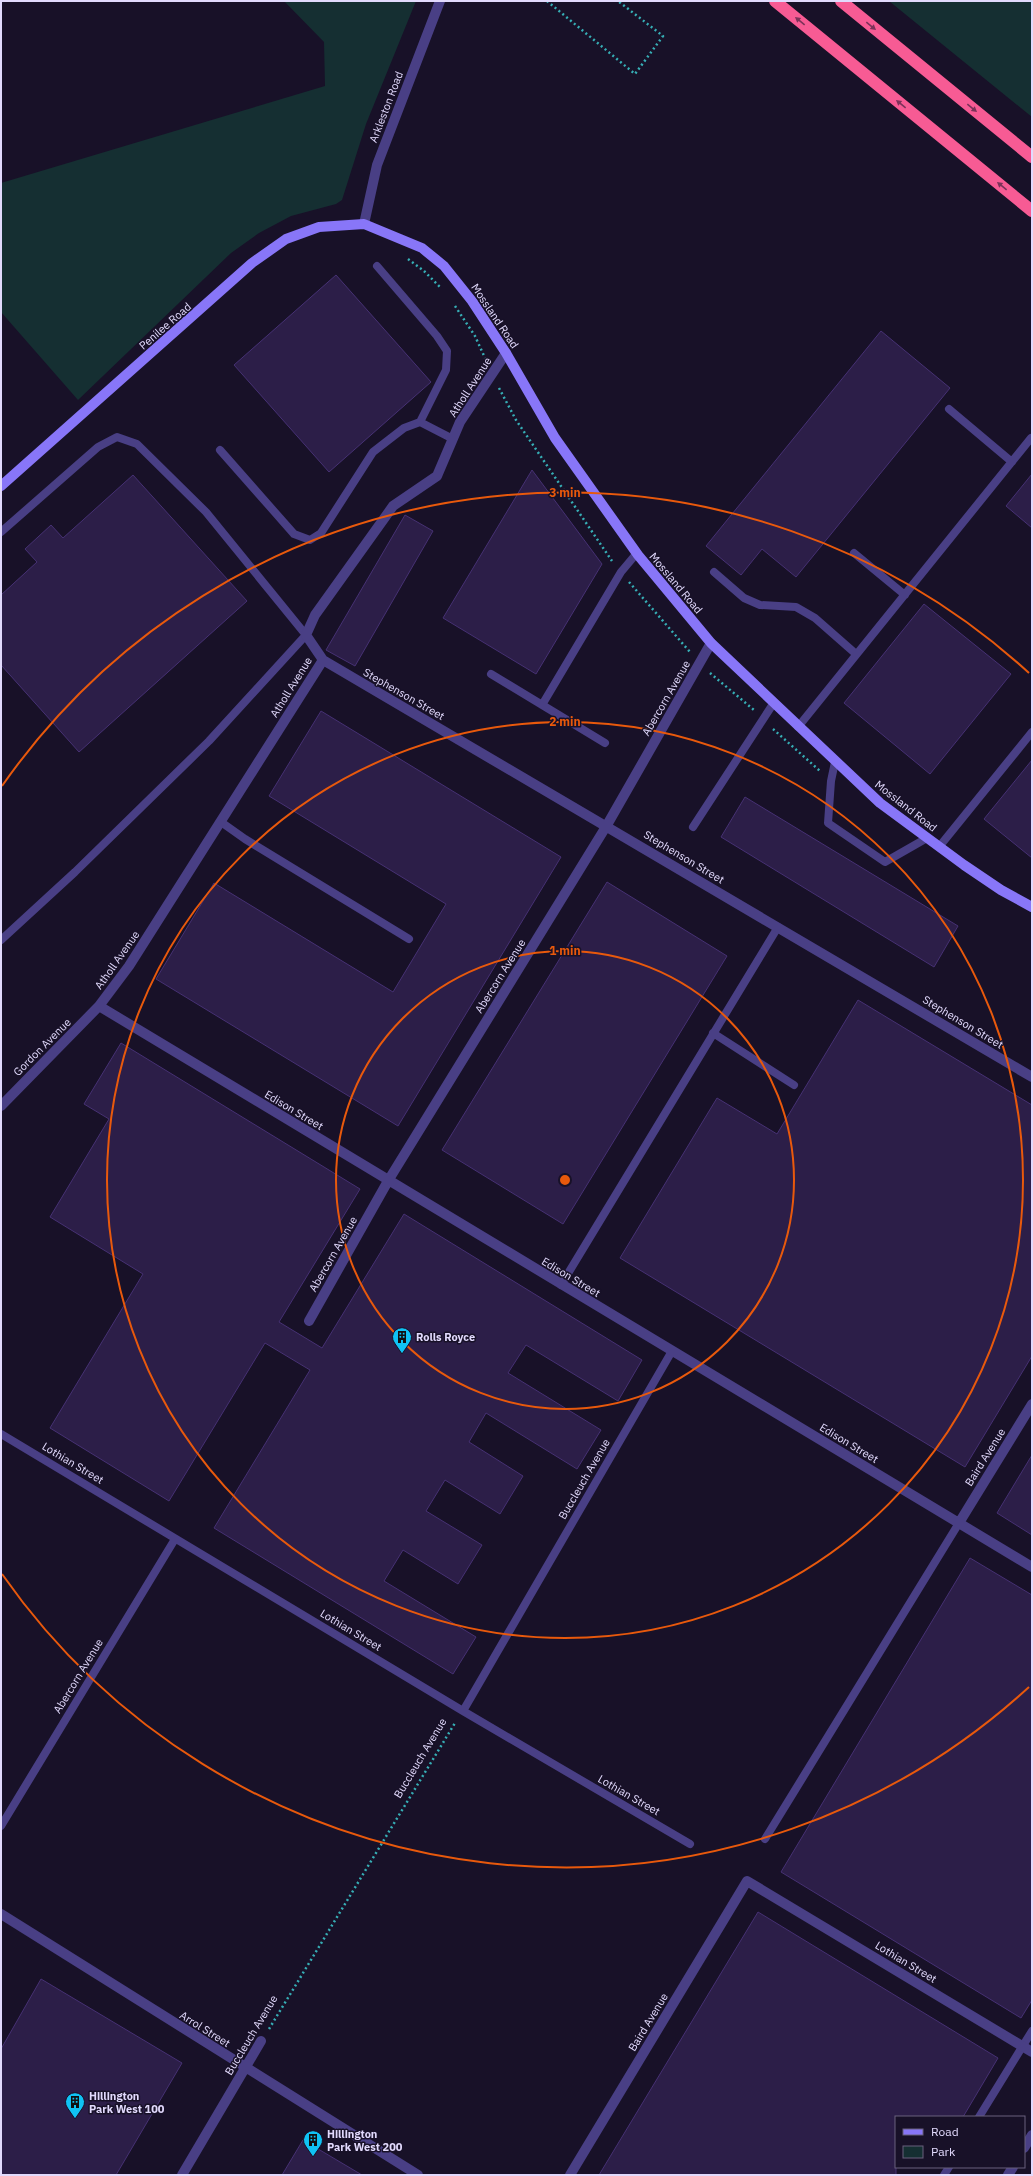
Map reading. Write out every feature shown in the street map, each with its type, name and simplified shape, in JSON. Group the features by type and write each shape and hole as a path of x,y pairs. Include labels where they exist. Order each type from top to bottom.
{"highway":[{"path":"775,1 1032,211"},
{"path":"841,1 1032,157"}],"street":[{"name":"Arkleston Road","path":"364,224 377,164 440,1"},
{"name":"Mossland Road","path":"364,224 422,248 444,266 472,301 506,353 555,438 637,554 711,644 773,704 880,803 939,847 1001,890 1032,907"},
{"name":"Penilee Road","path":"1,486 264,255 286,239 319,227 364,224"},
{"name":"Atholl Avenue","path":"100,1006 129,966 323,660 306,635 315,615 393,506 437,476 460,422 506,353"},
{"name":"Abercorn Avenue","path":"309,1321 388,1181 607,826 711,644"},
{"name":"Stephenson Street","path":"323,660 1032,1077"},
{"name":"Gordon Avenue","path":"1,1106 100,1006"},
{"name":"Edison Street","path":"100,1006 388,1181 1032,1567"},
{"name":"Baird Avenue","path":"959,1523 1032,1404"},
{"name":"Baird Avenue","path":"570,2175 747,1881"},
{"name":"Lothian Street","path":"747,1881 1032,2052"},
{"name":"Arrol Street","path":"1,1914 418,2175"},
{"name":"Buccleuch Avenue","path":"182,2175 261,2041"},
{"path":"1025,2146 1032,2135"}],"lane":[{"path":"220,450 294,534 310,540 321,533 373,452 404,428 420,422 446,370 447,351 437,336 377,266"},
{"path":"949,409 1012,462"},
{"path":"420,422 453,439"},
{"path":"1,532 98,447 117,437 137,444 206,512 306,635 209,741 75,872 1,940"},
{"path":"798,727 1031,438"},
{"path":"854,553 904,595"},
{"path":"542,705 621,572 637,554"},
{"path":"714,572 744,598 760,605 796,606 815,618 856,654"},
{"path":"491,674 605,743"},
{"path":"693,827 773,704"},
{"path":"939,847 1032,732"},
{"path":"835,762 831,781 828,823 885,862 927,838"},
{"path":"221,822 245,839 409,939"},
{"path":"561,1285 778,927"},
{"path":"713,1033 794,1085"},
{"name":"Buccleuch Avenue","path":"463,1711 672,1351"},
{"name":"Lothian Street","path":"1,1434 463,1711 690,1844"},
{"path":"765,1839 959,1523"},
{"name":"Abercorn Avenue","path":"1,1826 176,1539"},
{"path":"980,2116 1032,2031"}],"path":[{"path":"547,1 635,74 663,36 618,1"},
{"name":"Buccleuch Avenue","path":"261,2041 463,1711"}],"green space":[{"path":"284,1 416,1 366,124 342,200 336,204 291,216 259,233 231,253 78,400 1,312 1,183 325,86 324,42"},
{"path":"889,1 1032,1 1032,117"}],"building":[{"path":"336,275 431,382 329,472 234,365"},
{"path":"881,331 950,388 796,577 762,549 741,575 706,546"},
{"path":"532,470 602,564 536,674 443,618"},
{"path":"1032,474 1032,528 1006,506"},
{"path":"133,475 247,601 79,752 1,665 1,595 37,562 25,549 51,525 63,538"},
{"path":"405,515 433,531 355,666 326,650"},
{"path":"924,604 1011,674 930,774 844,703"},
{"path":"321,711 561,857 398,1126 156,979 214,883 393,992 446,904 269,796"},
{"path":"1032,760 1032,858 984,819"},
{"path":"745,797 958,926 934,967 721,837"},
{"path":"607,882 727,956 563,1224 442,1150"},
{"path":"858,1000 1032,1105 1032,1356 965,1467 620,1258 717,1098 777,1134"},
{"name":"Rolls Royce","path":"121,1043 360,1189 279,1322 322,1348 404,1214 642,1360 618,1401 526,1345 508,1373 601,1430 577,1469 486,1413 469,1442 523,1476 500,1514 445,1480 426,1511 482,1545 458,1584 403,1550 384,1581 476,1637 453,1674 214,1528 310,1370 265,1343 169,1501 50,1428 143,1274 50,1217 109,1119 84,1104"},
{"path":"1032,1455 1032,1535 997,1513"},
{"path":"970,1558 1032,1595 1032,2000 1021,2018 781,1872"},
{"path":"758,1912 998,2058 964,2116 895,2116 896,2175 599,2175"},
{"name":"Hillington Park West 100","path":"41,1979 182,2063 116,2175 1,2175 1,2049"},
{"name":"Hillington Park West 200","path":"303,2140 362,2175 282,2175"}],"place":[{"name":"Rolls Royce","path":"402,1354"},
{"name":"Hillington Park West 100","path":"75,2119"},
{"name":"Hillington Park West 200","path":"313,2157"}]}
